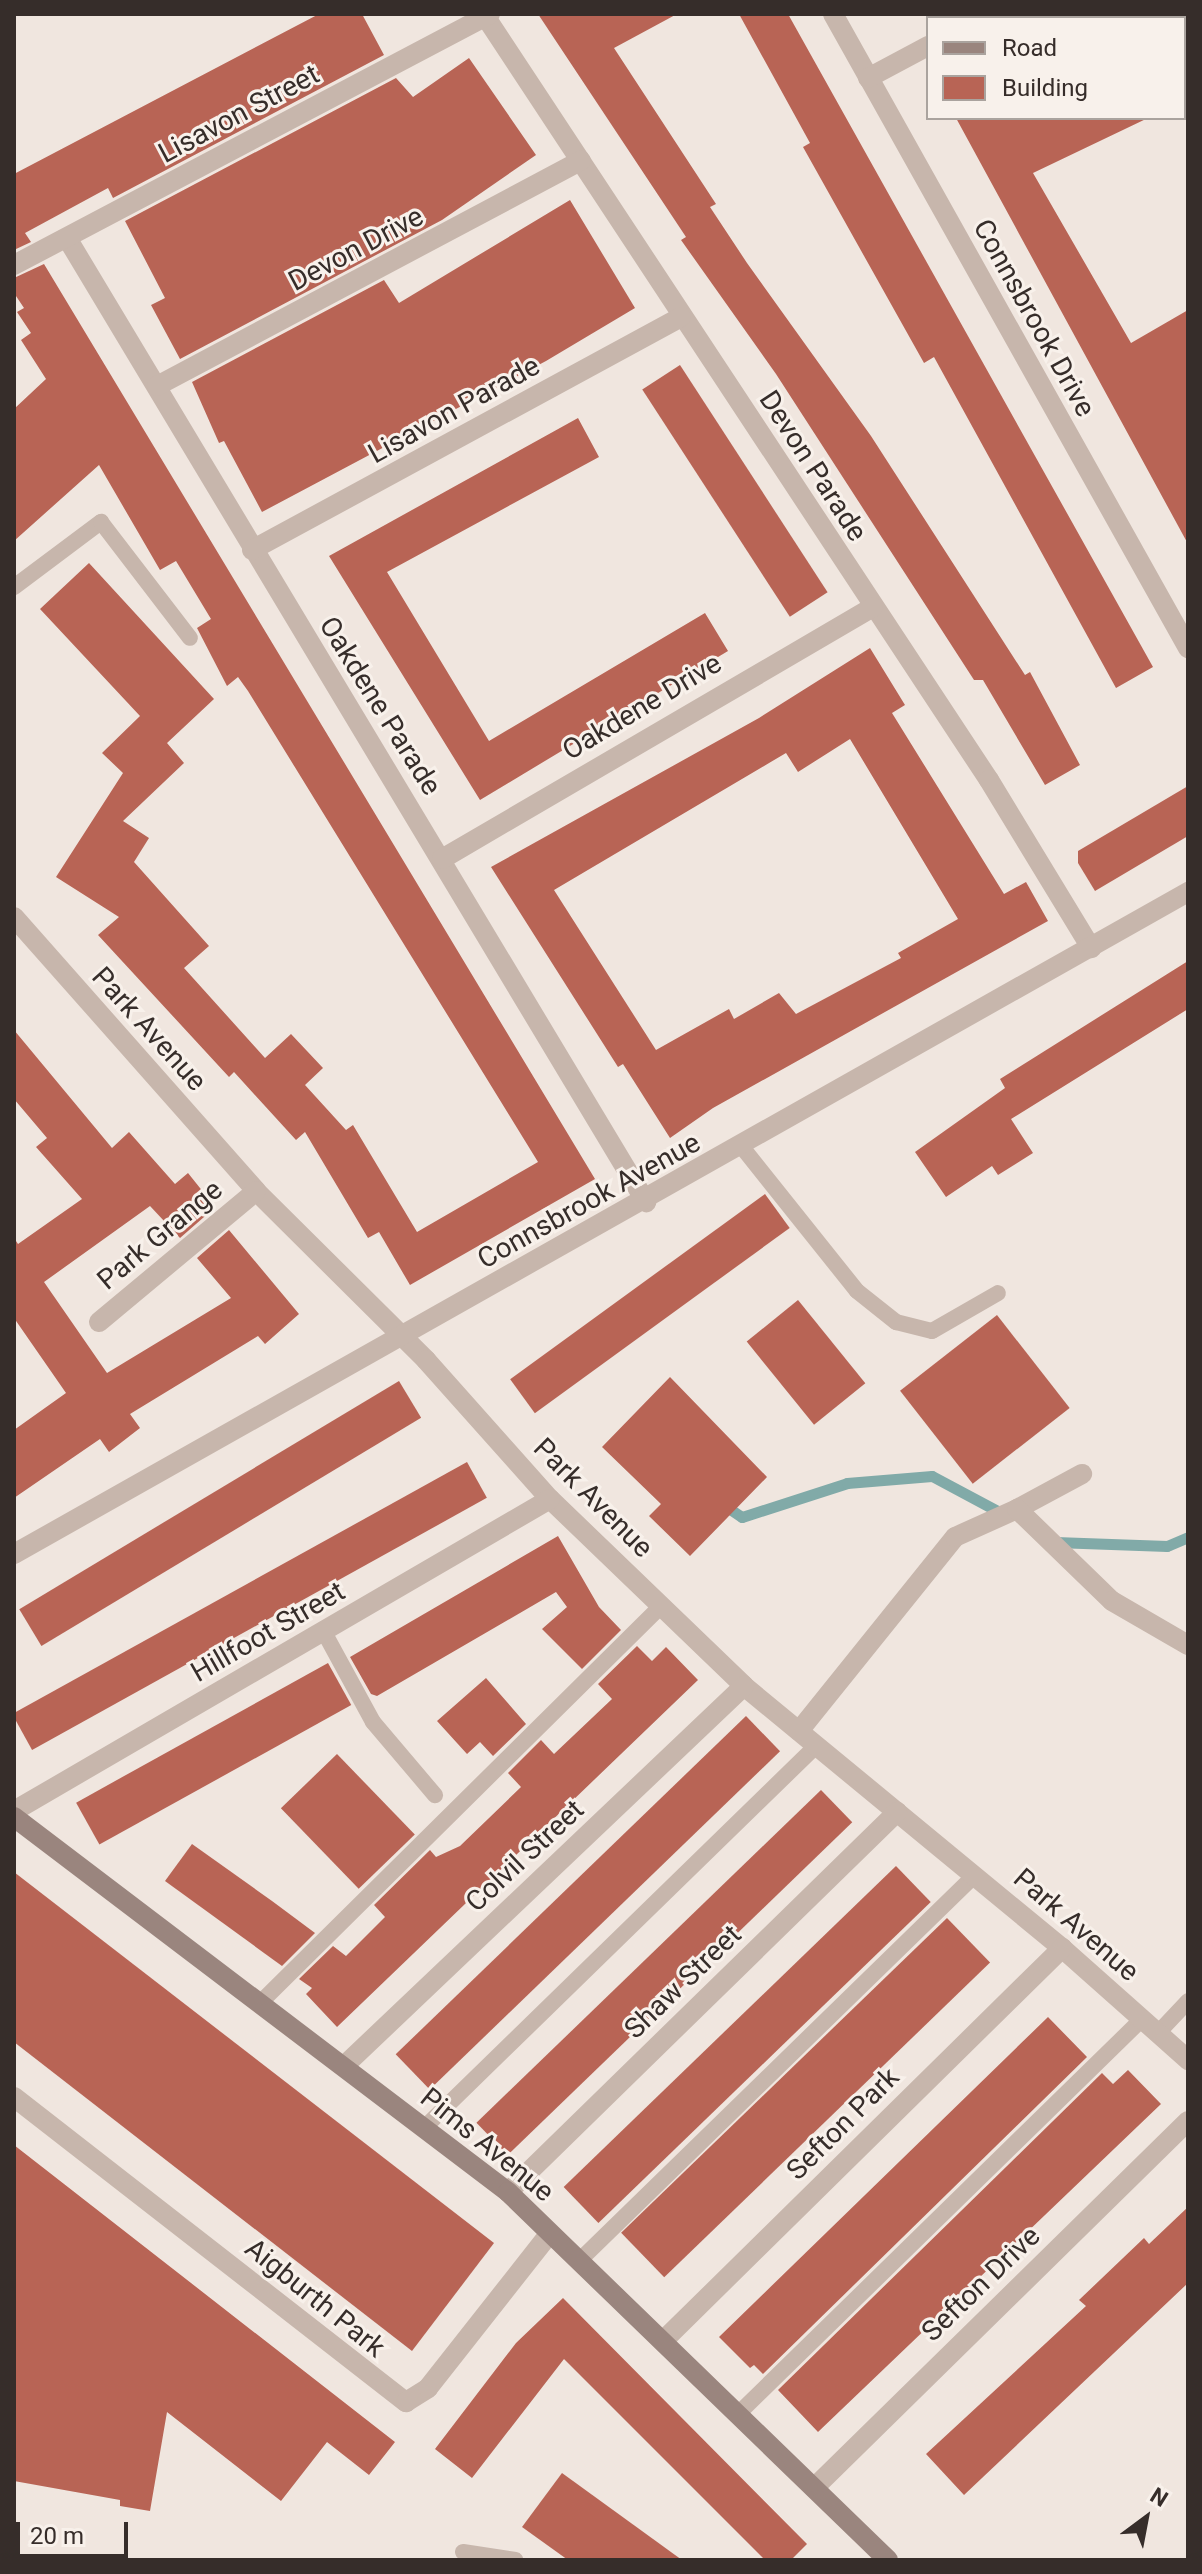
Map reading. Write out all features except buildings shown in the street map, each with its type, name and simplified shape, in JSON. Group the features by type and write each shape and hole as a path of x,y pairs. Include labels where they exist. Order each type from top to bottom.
{"street":[{"name":"Connsbrook Drive","path":"833,14 1188,648"},
{"name":"Devon Parade","path":"488,15 681,317 989,780 1091,948"},
{"name":"Lisavon Street","path":"14,265 488,15"},
{"path":"868,78 926,47"},
{"name":"Devon Drive","path":"157,386 581,161"},
{"name":"Oakdene Parade","path":"67,238 646,1202"},
{"name":"Lisavon Parade","path":"252,550 681,317"},
{"name":"Oakdene Drive","path":"442,859 873,607"},
{"name":"Connsbrook Avenue","path":"14,1554 646,1202 1188,892"},
{"name":"Park Avenue","path":"14,917 256,1191 402,1336 550,1499 744,1686 1062,1948 1188,2060"},
{"name":"Park Grange","path":"99,1322 256,1191"},
{"path":"799,1731 955,1537 1017,1509 1082,1474"},
{"name":"Hillfoot Street","path":"14,1814 550,1499"},
{"path":"1017,1509 1112,1601 1188,1645"},
{"name":"Colvil Street","path":"344,2066 744,1686"},
{"name":"Shaw Street","path":"508,2192 897,1812"},
{"name":"Pims Avenue","path":"14,1814 508,2192 888,2560"},
{"name":"Sefton Park","path":"664,2340 1062,1948"},
{"name":"Aigburth Park","path":"14,2097 406,2402 428,2388 549,2234"},
{"name":"Sefton Drive","path":"814,2488 1188,2121"}],"lane":[{"path":"14,587 101,522 190,638"},
{"path":"742,1147 857,1291 896,1322 932,1331 998,1293"},
{"path":"260,2003 661,1606"},
{"path":"324,1632 373,1722 435,1795"},
{"path":"424,2128 816,1746"},
{"path":"579,2261 975,1875"},
{"path":"1158,2033 1188,2001"},
{"path":"738,2414 1142,2019"},
{"path":"463,2552 515,2560"}],"waterway":[{"path":"721,1503 742,1517 847,1483 932,1476 1005,1515"},
{"path":"1055,1542 1167,1546 1188,1537"}]}
